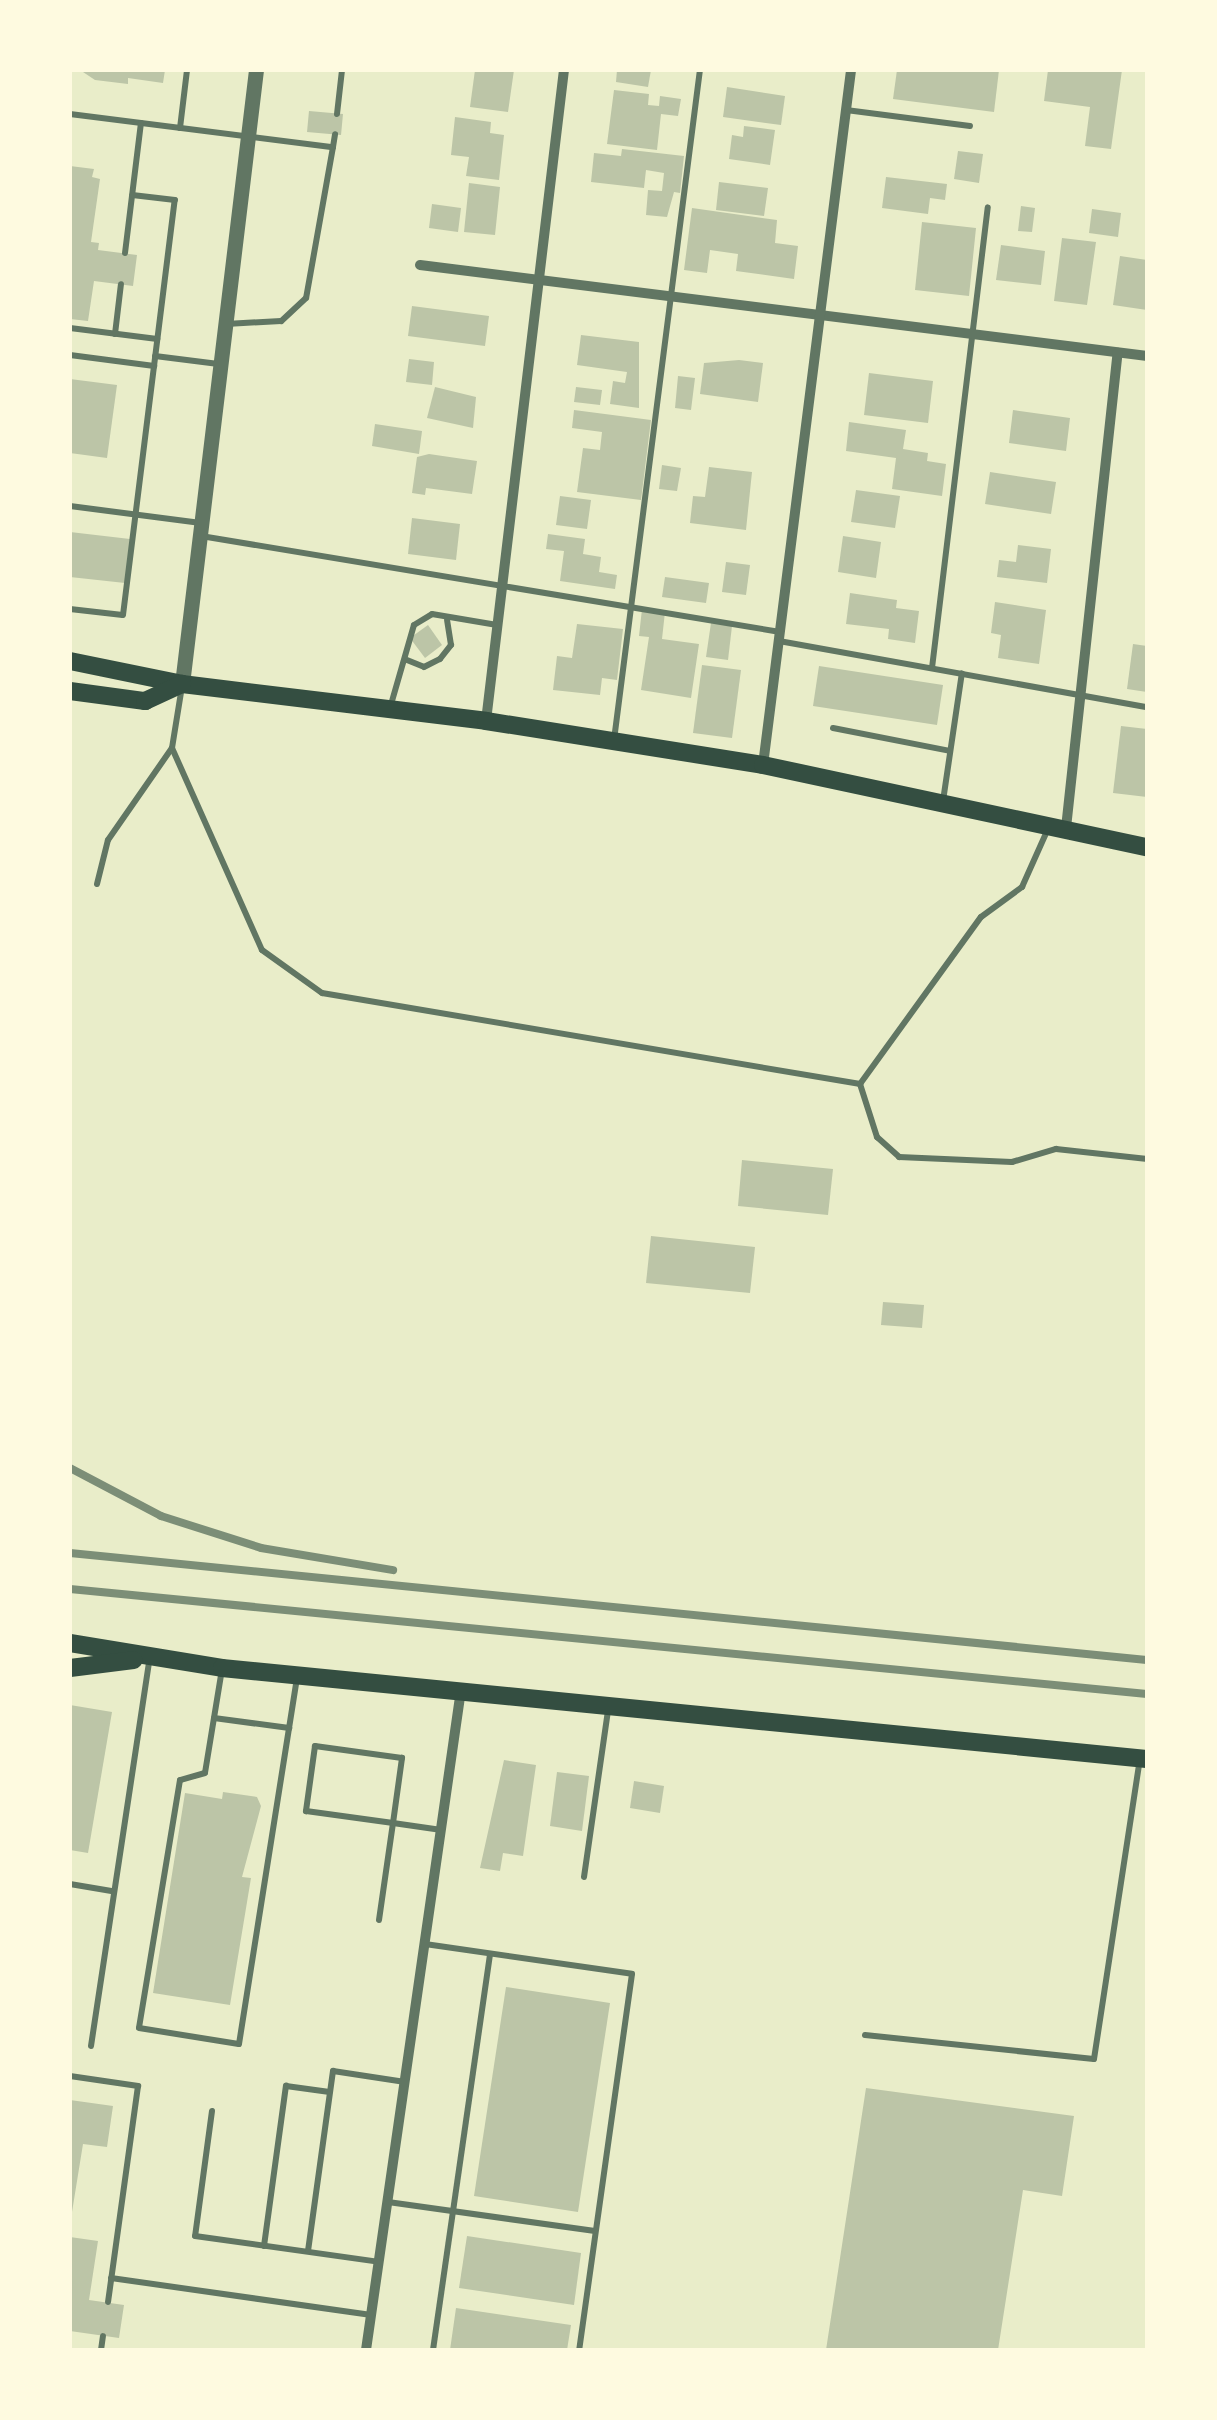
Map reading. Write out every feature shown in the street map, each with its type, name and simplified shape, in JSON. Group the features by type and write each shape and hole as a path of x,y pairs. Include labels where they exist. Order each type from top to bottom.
{"main road":[{"path":"70,661 182,684 486,721 763,765 1147,847"},
{"path":"70,691 145,700 182,684"},
{"path":"70,1643 222,1668 1143,1759"},
{"path":"70,1668 150,1658"}],"street":[{"path":"182,684 256,70"},
{"path":"486,721 564,70"},
{"path":"763,765 851,70"},
{"path":"420,265 1147,356"},
{"path":"1058,826 1082,695 1118,353"},
{"path":"366,2350 461,1690"}],"lane":[{"path":"180,128 187,70"},
{"path":"337,114 342,70"},
{"path":"614,741 700,70"},
{"path":"846,110 970,126"},
{"path":"70,114 333,146"},
{"path":"125,253 141,124"},
{"path":"225,324 281,321 306,298 335,134"},
{"path":"70,608 123,615 175,200 132,195"},
{"path":"932,668 988,207"},
{"path":"114,334 121,284"},
{"path":"70,328 157,339"},
{"path":"70,355 154,366"},
{"path":"155,356 220,364"},
{"path":"70,506 136,514 201,530 631,602 932,668 1147,707"},
{"path":"389,709 408,660 404,640 414,625 432,614 497,625"},
{"path":"408,660 424,667 440,660 450,645 447,619"},
{"path":"942,802 962,673"},
{"path":"96,884 108,840 172,748 182,684"},
{"path":"833,728 950,752"},
{"path":"172,748 262,950 322,993 860,1084"},
{"path":"860,1084 981,917 1022,886 1058,826"},
{"path":"860,1084 877,1137 899,1158 1012,1162 1056,1149 1147,1159"},
{"path":"90,2046 150,1658"},
{"path":"222,1668 205,1773 180,1780 139,2028 239,2044 297,1675"},
{"path":"584,1877 609,1704"},
{"path":"214,1718 289,1728"},
{"path":"379,1920 393,1823 402,1758 315,1746 306,1811 393,1823 441,1830"},
{"path":"864,2035 1094,2059 1143,1759"},
{"path":"70,1884 111,1891"},
{"path":"424,1944 632,1974 578,2350"},
{"path":"433,2350 490,1954"},
{"path":"308,2252 333,2072 404,2082"},
{"path":"70,2076 138,2086 108,2302"},
{"path":"264,2246 286,2086 330,2092"},
{"path":"212,2111 195,2236 379,2262"},
{"path":"388,2202 596,2232"},
{"path":"112,2278 371,2316"},
{"path":"101,2350 103,2336"}],"building":[{"path":"80,70 165,70 163,83 128,78 128,84 95,80"},
{"path":"475,70 514,70 508,112 470,107"},
{"path":"617,70 651,70 648,87 616,82"},
{"path":"897,70 999,70 994,112 893,99"},
{"path":"1048,70 1122,70 1111,149 1085,146 1090,107 1044,101"},
{"path":"727,87 785,96 781,125 723,117"},
{"path":"614,90 649,94 648,105 659,106 660,96 681,99 678,116 661,114 657,150 607,144"},
{"path":"309,111 343,114 341,135 307,132"},
{"path":"455,117 491,122 490,133 504,135 499,180 466,176 469,157 451,155"},
{"path":"744,126 775,130 770,165 729,159 732,135 743,137"},
{"path":"622,149 684,156 680,193 674,192 667,217 646,215 648,190 662,191 664,173 646,170 644,188 591,182 594,153 621,156"},
{"path":"958,151 983,154 979,183 954,179"},
{"path":"70,166 94,169 92,177 100,179 91,242 99,243 98,250 137,255 133,286 94,281 88,321 70,319"},
{"path":"886,177 947,184 945,200 930,198 928,214 882,208"},
{"path":"719,182 768,188 764,216 716,210"},
{"path":"469,183 500,187 495,235 464,232"},
{"path":"432,204 461,208 458,232 429,228"},
{"path":"1021,206 1035,208 1032,232 1018,231"},
{"path":"692,208 777,220 775,243 798,246 794,279 736,271 738,254 710,250 707,273 684,270"},
{"path":"1092,209 1121,213 1118,237 1089,233"},
{"path":"922,222 976,228 969,296 915,290"},
{"path":"1062,238 1096,242 1087,305 1054,301"},
{"path":"1001,245 1045,251 1041,285 996,280"},
{"path":"1120,256 1147,260 1147,310 1113,305"},
{"path":"412,306 489,316 485,346 408,336"},
{"path":"581,335 639,342 639,408 610,404 613,381 625,383 627,372 577,365"},
{"path":"409,359 434,362 432,385 406,382"},
{"path":"704,363 763,363 758,402 700,394"},
{"path":"869,373 933,381 928,423 864,415"},
{"path":"678,376 695,378 691,410 675,408"},
{"path":"70,379 117,385 107,458 70,453"},
{"path":"435,387 476,397 473,428 427,418"},
{"path":"576,387 602,390 600,405 574,402"},
{"path":"574,410 651,420 641,500 577,492 583,448 600,450 602,432 572,428"},
{"path":"1013,410 1070,418 1066,451 1009,443"},
{"path":"849,422 906,430 903,449 928,453 927,461 946,464 942,496 892,489 896,458 846,451"},
{"path":"375,424 422,431 419,454 372,446"},
{"path":"429,454 477,461 472,494 426,488 425,495 412,493 417,457"},
{"path":"662,465 681,468 677,491 659,489"},
{"path":"709,467 752,472 746,530 690,523 693,496 705,497"},
{"path":"990,472 1056,482 1051,514 985,504"},
{"path":"856,490 900,496 895,528 851,522"},
{"path":"560,496 591,500 587,529 556,525"},
{"path":"412,518 460,524 456,560 408,554"},
{"path":"70,532 130,539 125,583 70,577"},
{"path":"548,534 585,539 583,554 601,557 599,572 617,575 615,589 560,581 564,551 546,549"},
{"path":"843,536 881,542 876,578 838,572"},
{"path":"1018,545 1051,549 1047,583 997,577 999,560 1016,562"},
{"path":"726,562 750,565 746,595 722,592"},
{"path":"665,577 709,583 706,603 662,597"},
{"path":"850,593 897,600 896,608 919,611 915,643 888,639 889,629 846,624"},
{"path":"995,602 1046,610 1039,664 998,658 1001,635 991,633"},
{"path":"642,609 665,612 662,639 699,644 691,698 641,690 649,637 639,636"},
{"path":"711,623 732,626 728,660 706,657"},
{"path":"577,624 623,629 617,680 602,678 600,695 553,690 557,656 572,658"},
{"path":"428,625 442,645 425,658 410,638"},
{"path":"1133,644 1147,646 1147,692 1127,689"},
{"path":"702,665 741,670 732,738 693,733"},
{"path":"819,666 943,685 937,725 813,706"},
{"path":"1121,726 1147,729 1147,797 1113,793"},
{"path":"742,1160 833,1169 828,1215 738,1206"},
{"path":"651,1236 755,1247 750,1293 646,1283"},
{"path":"883,1302 924,1305 922,1328 881,1325"},
{"path":"70,1705 112,1712 88,1853 70,1850"},
{"path":"504,1760 536,1765 523,1856 503,1853 500,1871 480,1868"},
{"path":"557,1772 589,1776 582,1831 550,1826"},
{"path":"634,1781 664,1786 660,1813 630,1808"},
{"path":"223,1792 257,1797 261,1806 242,1877 251,1878 230,2005 153,1993 185,1793 222,1799"},
{"path":"506,1987 610,2003 578,2212 474,2196"},
{"path":"866,2088 1074,2116 1062,2196 1023,2190 998,2350 826,2350"},
{"path":"70,2100 113,2106 107,2147 83,2144 72,2212"},
{"path":"467,2236 581,2253 574,2305 459,2288"},
{"path":"70,2237 98,2241 89,2300 124,2305 119,2338 70,2331"},
{"path":"456,2308 571,2325 567,2350 450,2350"}],"railway":[{"path":"70,1468 161,1516 261,1548 393,1570"},
{"path":"70,1553 1147,1660"},
{"path":"70,1589 1147,1694"}]}
